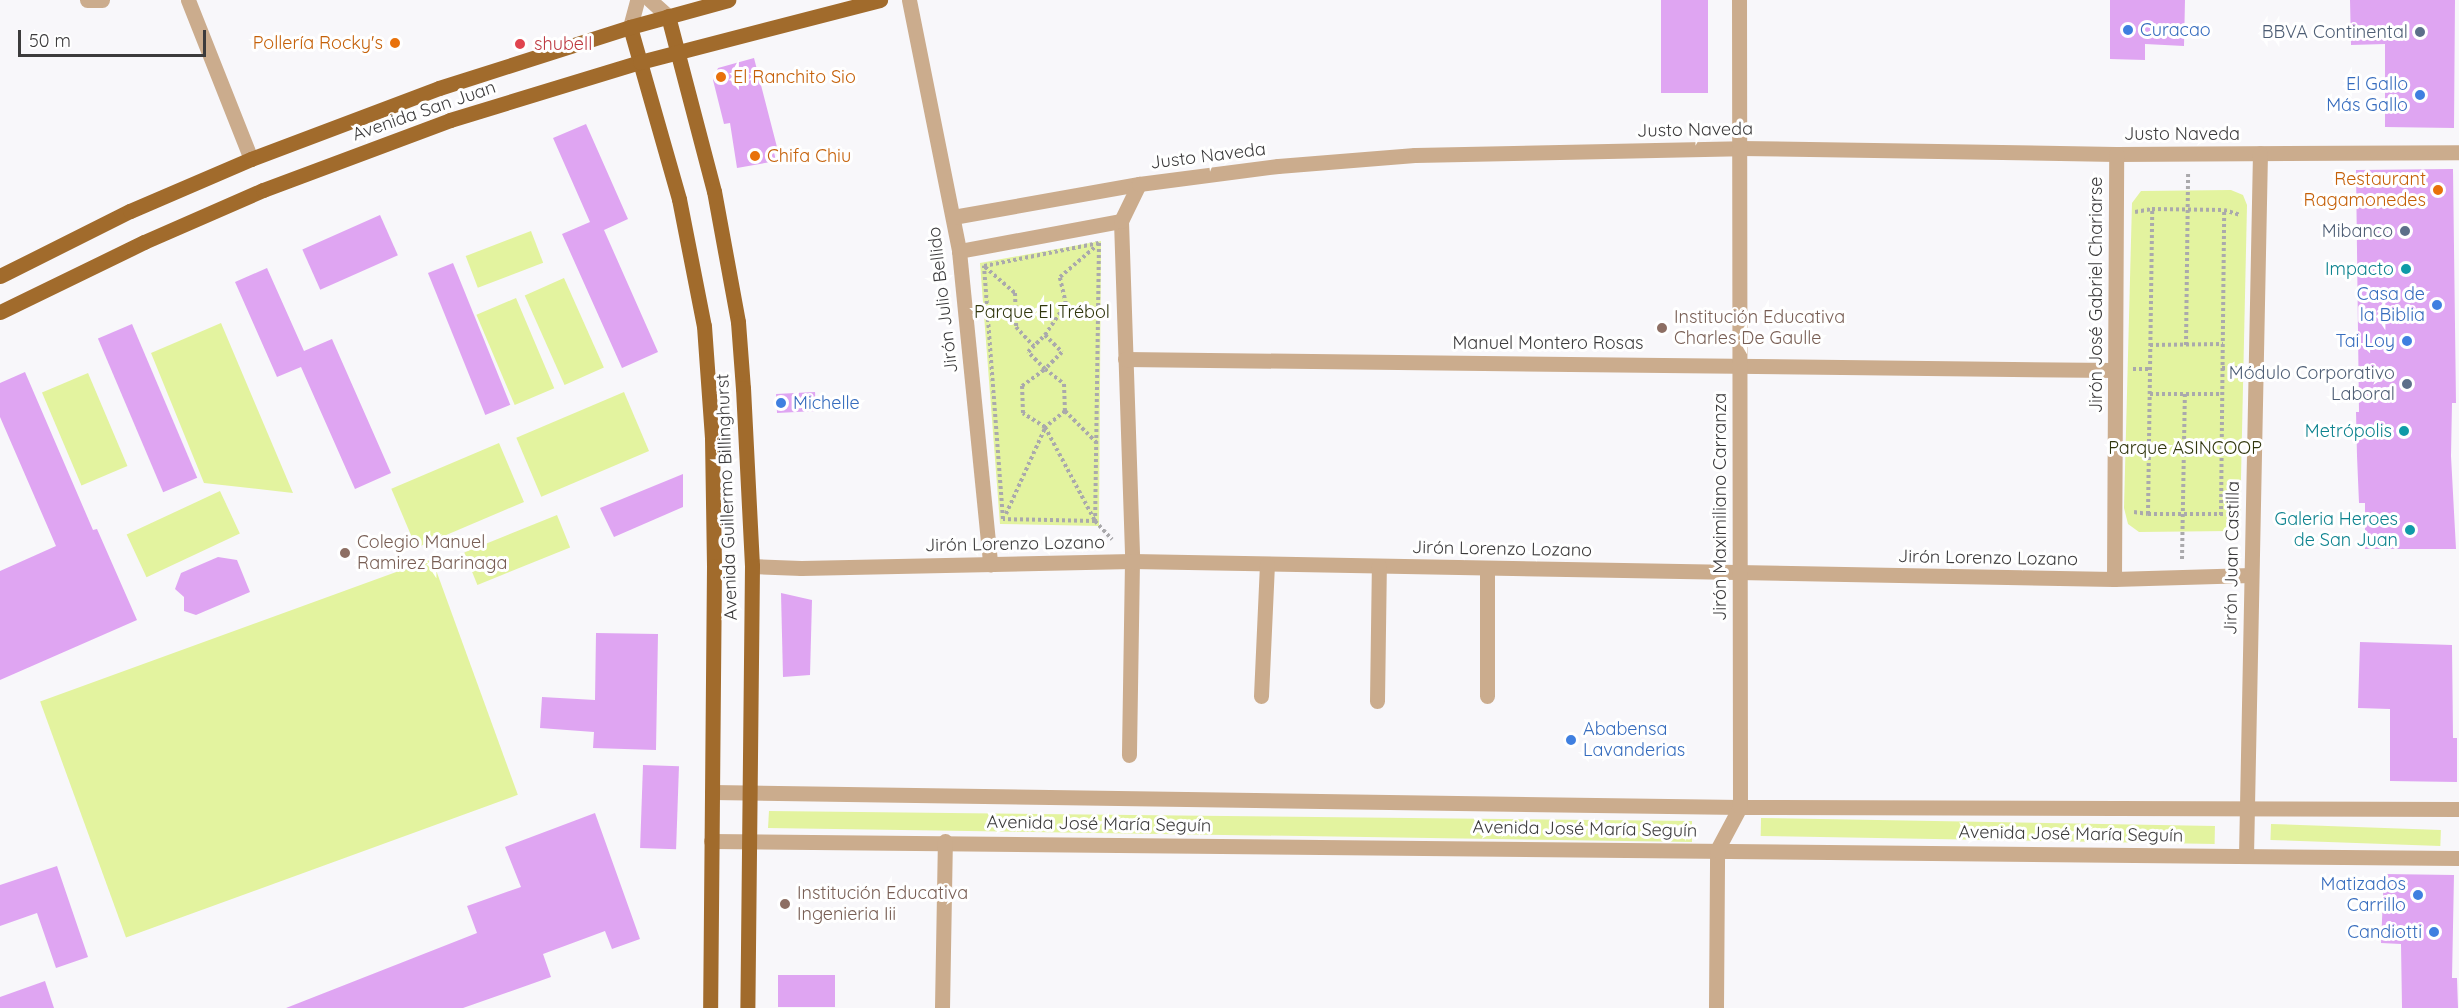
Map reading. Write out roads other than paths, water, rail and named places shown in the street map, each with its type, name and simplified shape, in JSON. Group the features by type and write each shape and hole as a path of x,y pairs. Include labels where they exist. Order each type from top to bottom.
{"main road":[{"name":"Avenida San Juan","path":"0,276 130,211 251,159 439,88 630,27 728,0"},
{"name":"Avenida San Juan","path":"0,312 144,242 263,190 450,120 640,62 880,0"},
{"name":"Avenida Guillermo Billinghurst","path":"668,16 714,191 738,322 747,435 752,567 747,1008"},
{"name":"Avenida Guillermo Billinghurst","path":"630,27 679,199 704,326 712,438 710,1008"}],"street":[{"path":"188,0 251,159"},
{"path":"630,27 637,0"},
{"path":"650,0 668,16"},
{"name":"Jirón Julio Bellido","path":"909,0 959,250 990,564"},
{"name":"Jirón Maximiliano Carranza","path":"1716,1008 1717,850 1740,807 1739,0"},
{"name":"Justo Naveda","path":"1121,221 1139,184 1278,166 1415,155 1740,148 2116,154 2459,152"},
{"name":"Jirón Juan Castilla","path":"2246,856 2260,153"},
{"name":"Jirón José Gabriel Chariarse","path":"2114,579 2116,154"},
{"path":"953,217 1139,184"},
{"path":"959,250 1121,221 1132,561 1129,755"},
{"name":"Manuel Montero Rosas","path":"1125,359 1739,364 2115,370"},
{"name":"Jirón Lorenzo Lozano","path":"752,567 1132,561 1741,574 2114,579 2252,575"},
{"path":"1261,696 1266,564"},
{"path":"1377,701 1378,566"},
{"path":"1486,696 1487,569"},
{"name":"Avenida José María Seguín","path":"712,792 1740,807 2459,809"},
{"name":"Avenida José María Seguín","path":"711,841 945,841 2459,858"},
{"path":"942,1008 945,841"}],"place":[{"name":"Curacao","path":"2128,30"},
{"name":"BBVA Continental","path":"2420,32"},
{"name":"Pollería Rocky's","path":"395,43"},
{"name":"shubell","path":"520,44"},
{"name":"El Ranchito Sio","path":"721,77"},
{"name":"El Gallo Más Gallo","path":"2420,95"},
{"name":"Chifa Chiu","path":"755,156"},
{"name":"Restaurant Ragamonedes","path":"2438,190"},
{"name":"Mibanco","path":"2405,231"},
{"name":"Impacto","path":"2406,269"},
{"name":"Casa de la Biblia","path":"2437,305"},
{"name":"Institución Educativa Charles De Gaulle","path":"1662,328"},
{"name":"Tai Loy","path":"2407,341"},
{"name":"Módulo Corporativo Laboral","path":"2407,384"},
{"name":"Michelle","path":"781,403"},
{"name":"Metrópolis","path":"2404,431"},
{"name":"Galeria Heroes de San Juan","path":"2410,530"},
{"name":"Colegio Manuel Ramirez Barinaga","path":"345,553"},
{"name":"Ababensa Lavanderias","path":"1571,740"},
{"name":"Matizados Carrillo","path":"2418,895"},
{"name":"Institución Educativa Ingenieria Iii","path":"785,904"},
{"name":"Candiotti","path":"2434,932"}],"park label":[{"name":"Parque El Trébol","path":"1042,312"},
{"name":"Parque ASINCOOP","path":"2185,448"}]}
